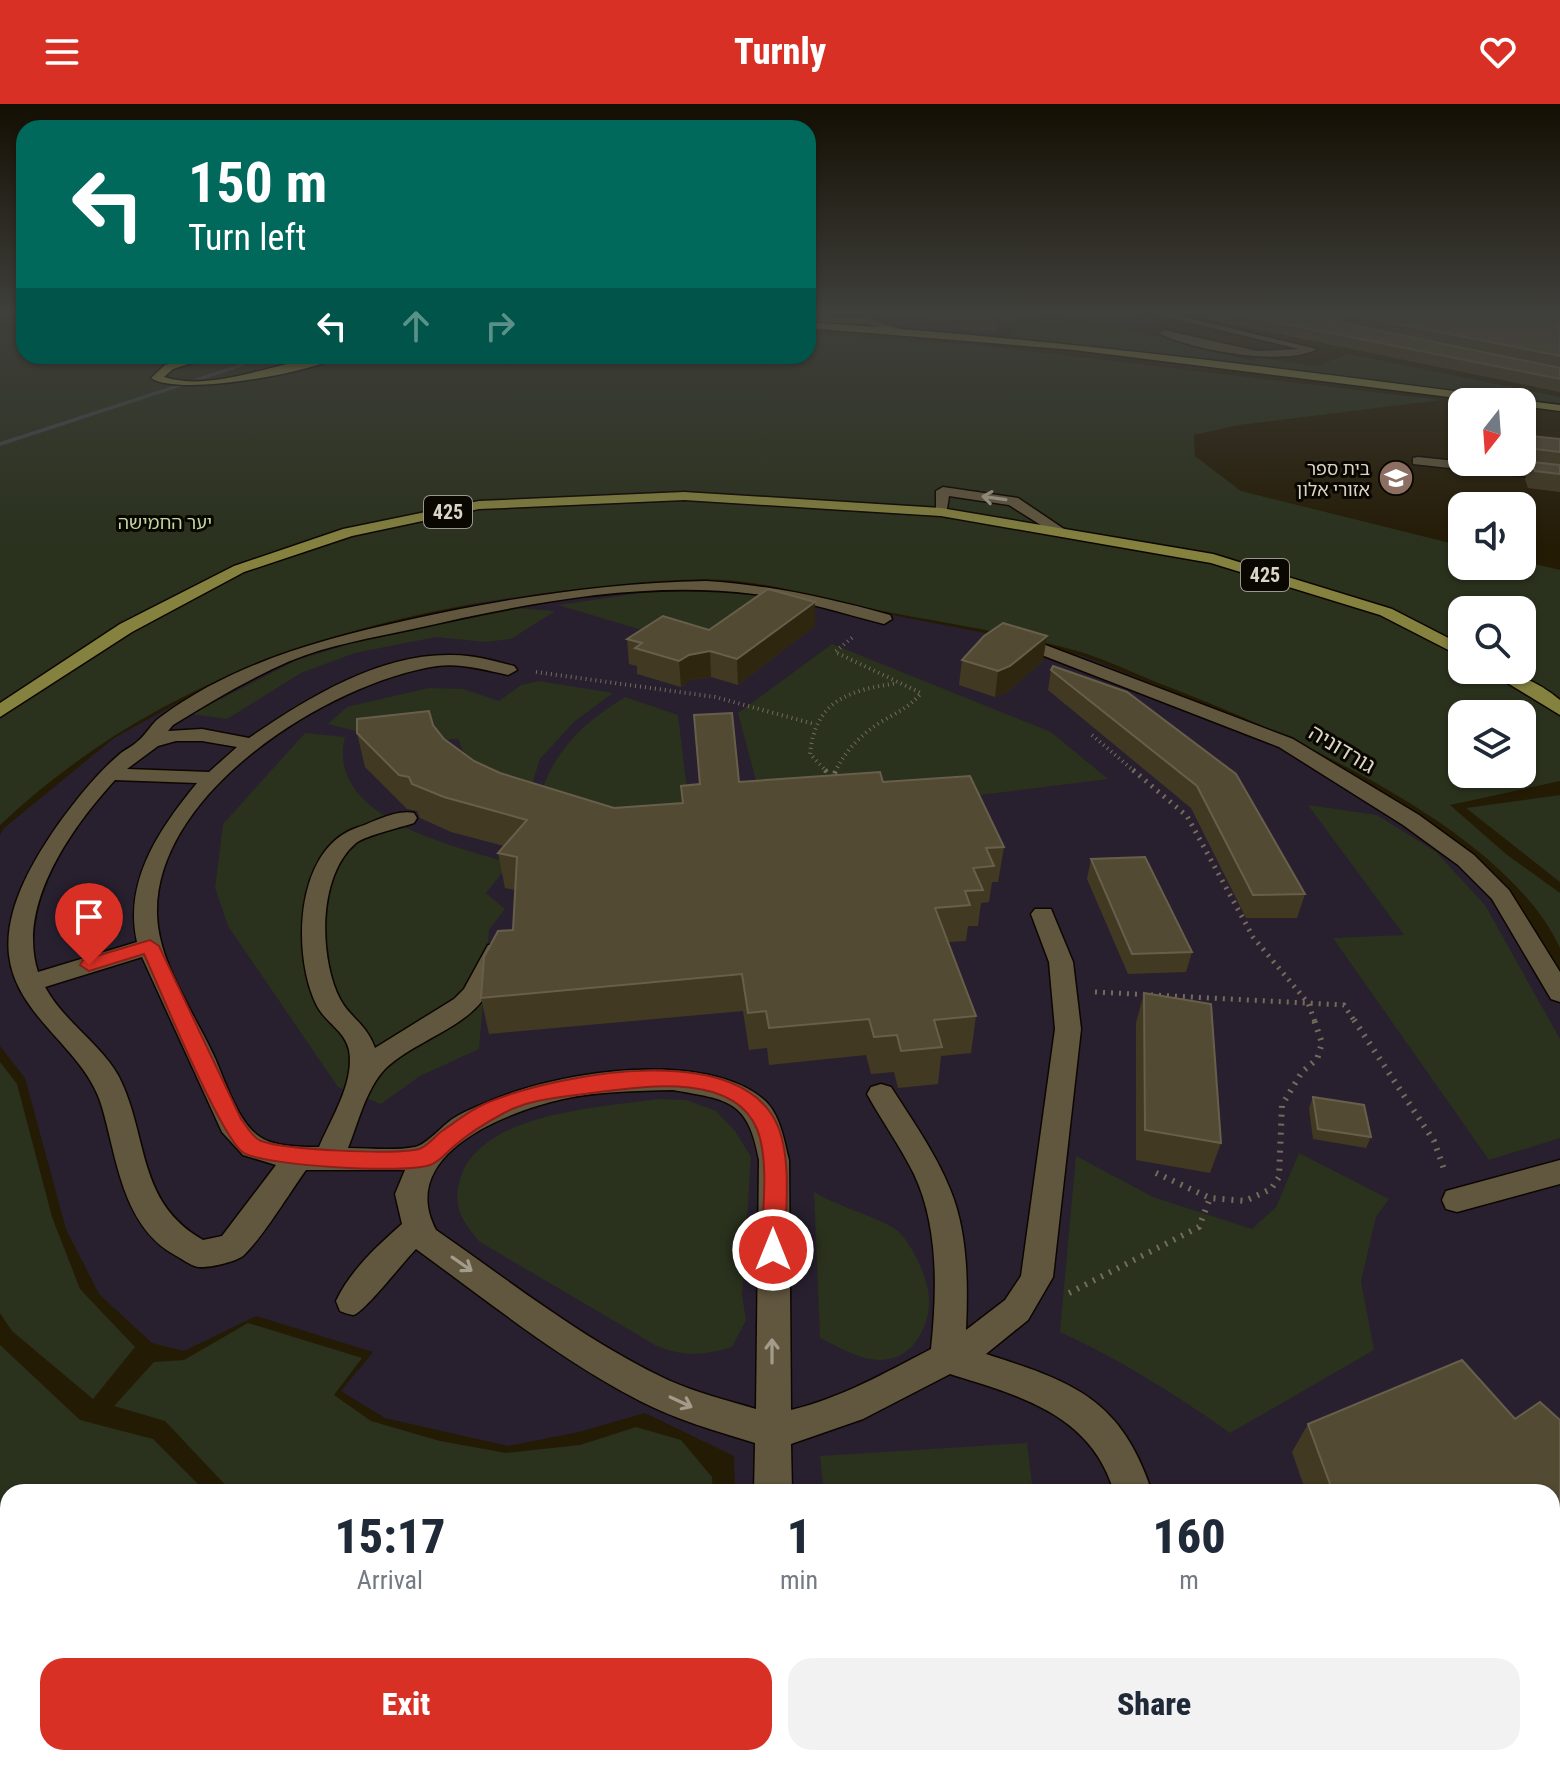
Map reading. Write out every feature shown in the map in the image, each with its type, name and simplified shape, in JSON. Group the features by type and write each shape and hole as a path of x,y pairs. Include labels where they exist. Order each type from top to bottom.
{"main road":[{"path":"1426,391 1448,393"},
{"path":"1536,405 1560,408"},
{"name":"425","path":"0,711 126,628 239,569 348,532 479,505 684,496 941,512 1057,529 1213,559 1386,612 1448,645"},
{"path":"1522,684 1560,709"}],"street":[{"path":"1418,461 1560,476"},
{"path":"941,512 943,491 1013,501 1057,529"},
{"path":"145,746 166,721 285,657 358,636 478,609 562,595 649,587 706,586 754,589 815,599 880,618"},
{"name":"גורדוניה","path":"1027,643 1276,739 1411,820 1466,860 1501,895 1560,993"},
{"path":"426,1158 329,1158 283,1155 250,1147 232,1124 150,946 145,911 153,867 173,829 214,778 252,744 296,714 343,689 386,672 439,660 474,662 508,670"},
{"path":"252,744 186,733 128,755 96,788 42,867 25,904 20,953 29,983 65,1033 106,1077 141,1197 169,1234 200,1254 232,1247 300,1156"},
{"path":"109,774 214,778"},
{"path":"362,1079 363,1052 357,1034 329,1004 312,946 316,897 330,863 349,838 406,818"},
{"path":"773,1484 771,1429 774,1160 768,1129 753,1106 728,1090 697,1081 657,1077 543,1092 498,1106 448,1139 426,1158 411,1185 410,1208 425,1239 597,1358 652,1389 704,1413 771,1429 864,1403 997,1329 1026,1302 1037,1277 1068,1029 1061,962 1043,914"},
{"path":"29,983 150,946"},
{"path":"329,1158 362,1079 375,1063 396,1046 463,1005 474,994 497,951"},
{"path":"881,1094 922,1164 940,1203 952,1313 947,1357"},
{"path":"1457,1200 1560,1172"},
{"path":"352,1301 385,1258 419,1227"},
{"path":"947,1357 1071,1403 1099,1424 1120,1453 1130,1484"}],"path":[{"path":"830,789 837,764 852,743 888,718 914,705 921,693 835,652 880,618"},
{"path":"508,670 715,697 814,724"},
{"path":"833,778 810,754 810,733 818,716 851,693 875,685 899,683"},
{"path":"1092,735 1187,816 1253,937 1308,1003 1322,1043 1317,1059 1302,1072 1282,1105 1279,1177 1271,1189 1245,1201 1210,1198 1156,1173"},
{"path":"1066,990 1344,1005 1434,1141 1457,1200"},
{"path":"1064,1295 1199,1227 1210,1198"}],"shaded area":[{"path":"660,581 738,585 985,633 1083,656 1228,714 1401,802 1509,894 1560,971 1560,1484 735,1484 734,1456 645,1413 579,1432 508,1446 385,1418 341,1391 373,1352 256,1316 184,1351 152,1343 99,1294 66,1229 25,1078 0,1046 0,836 3,829 114,738 174,705 253,669 363,630 497,599"}],"green space":[{"name":"יער החמישה","path":"0,391 1361,391 1441,400 1239,425 1194,435 1195,456 1241,491 1448,543 1448,580 1536,580 1536,564 1560,570 1560,781 1536,786 1536,700 1448,700 1448,788 1528,788 1450,805 1506,854 1560,893 1560,948 1540,914 1512,882 1443,825 1365,777 1258,724 1084,653 771,586 696,579 654,581 494,601 416,615 340,635 266,660 195,691 126,729 61,773 0,825"},
{"path":"1536,392 1560,397 1560,403 1536,400"},
{"path":"655,591 728,591 779,598 706,649 558,605"},
{"path":"517,608 555,611 511,639 485,642 436,637 355,653 301,673 227,719 191,714 297,660 353,643"},
{"path":"832,644 1051,732 1108,779 891,806 762,803 738,713"},
{"path":"539,681 613,693 575,721 540,759 532,784 469,765 458,739 362,745 368,734 328,724 347,707 428,688 463,689 499,701 521,685"},
{"path":"625,697 678,715 690,815 663,830 541,791 556,760 574,736"},
{"path":"305,733 345,737 344,765 354,788 374,808 399,824 458,848 510,863 486,893 505,909 489,930 479,1049 420,1076 381,1104 338,1087 228,926 215,888 223,824"},
{"path":"1560,795 1560,882 1466,808"},
{"path":"1308,805 1377,815 1436,852 1485,905 1560,1039 1560,1138 1489,1160 1333,938 1404,935"},
{"path":"0,1062 17,1084 52,1217 80,1289 135,1347 93,1399 12,1331 0,1313"},
{"path":"657,1099 686,1100 716,1111 735,1131 751,1157 742,1295 746,1320 732,1347 693,1354 655,1345 480,1242 464,1222 459,1208 459,1183 470,1159 489,1141 543,1118"},
{"path":"1299,1153 1389,1199 1376,1217 1361,1281 1374,1350 1230,1433 1147,1378 1060,1332 1076,1156 1153,1197 1252,1229 1276,1207"},
{"path":"814,1192 892,1227 904,1237 914,1253 925,1280 929,1307 920,1336 898,1356 880,1360 862,1357 820,1338"},
{"path":"248,1323 362,1358 334,1395 371,1421 440,1441 506,1453 580,1445 636,1427 681,1440 712,1477 712,1484 224,1484 165,1421 114,1406 154,1362 184,1360"},
{"path":"0,1345 80,1420 153,1439 198,1484 0,1484"},
{"path":"1027,1443 1032,1484 823,1484 820,1456"}],"building":[{"path":"1536,436 1560,439 1560,452 1536,449"},
{"path":"1536,462 1560,465 1560,474 1536,471"},
{"path":"768,589 815,602 737,659 710,651 689,655 679,661 635,648 642,643 627,639 663,616 709,630"},
{"path":"1003,623 1047,636 1010,666 998,671 962,660 984,636"},
{"path":"1053,666 1127,692 1236,774 1305,894 1253,895 1197,786 1051,670"},
{"path":"429,711 433,725 444,739 474,761 500,773 614,808 683,803 681,786 700,784 694,715 732,713 739,782 880,772 883,782 970,776 1004,847 986,848 994,866 973,868 983,890 965,891 970,905 935,908 976,1016 934,1020 942,1047 901,1051 897,1035 874,1037 869,1019 769,1028 766,1011 748,1013 742,974 481,998 484,957 498,931 513,930 517,857 498,853 527,820 444,797 412,784 409,777 399,775 357,733 357,719"},
{"path":"1145,857 1192,952 1132,954 1091,859"},
{"path":"1144,993 1211,1004 1221,1143 1145,1130"},
{"path":"1313,1097 1364,1105 1371,1137 1318,1129"},
{"path":"1462,1360 1515,1419 1540,1402 1560,1420 1560,1484 1330,1484 1308,1424"}],"waterway":[{"path":"0,444 164,391"}],"place":[{"name":"בית ספר אזורי אלון","path":"1396,478"}],"route":[{"path":"89,965 150,946 232,1124 250,1147 283,1155 348,1159 426,1158 448,1139 498,1106 543,1092 657,1077 697,1081 728,1090 753,1106 768,1129 774,1160 773,1250"}]}
